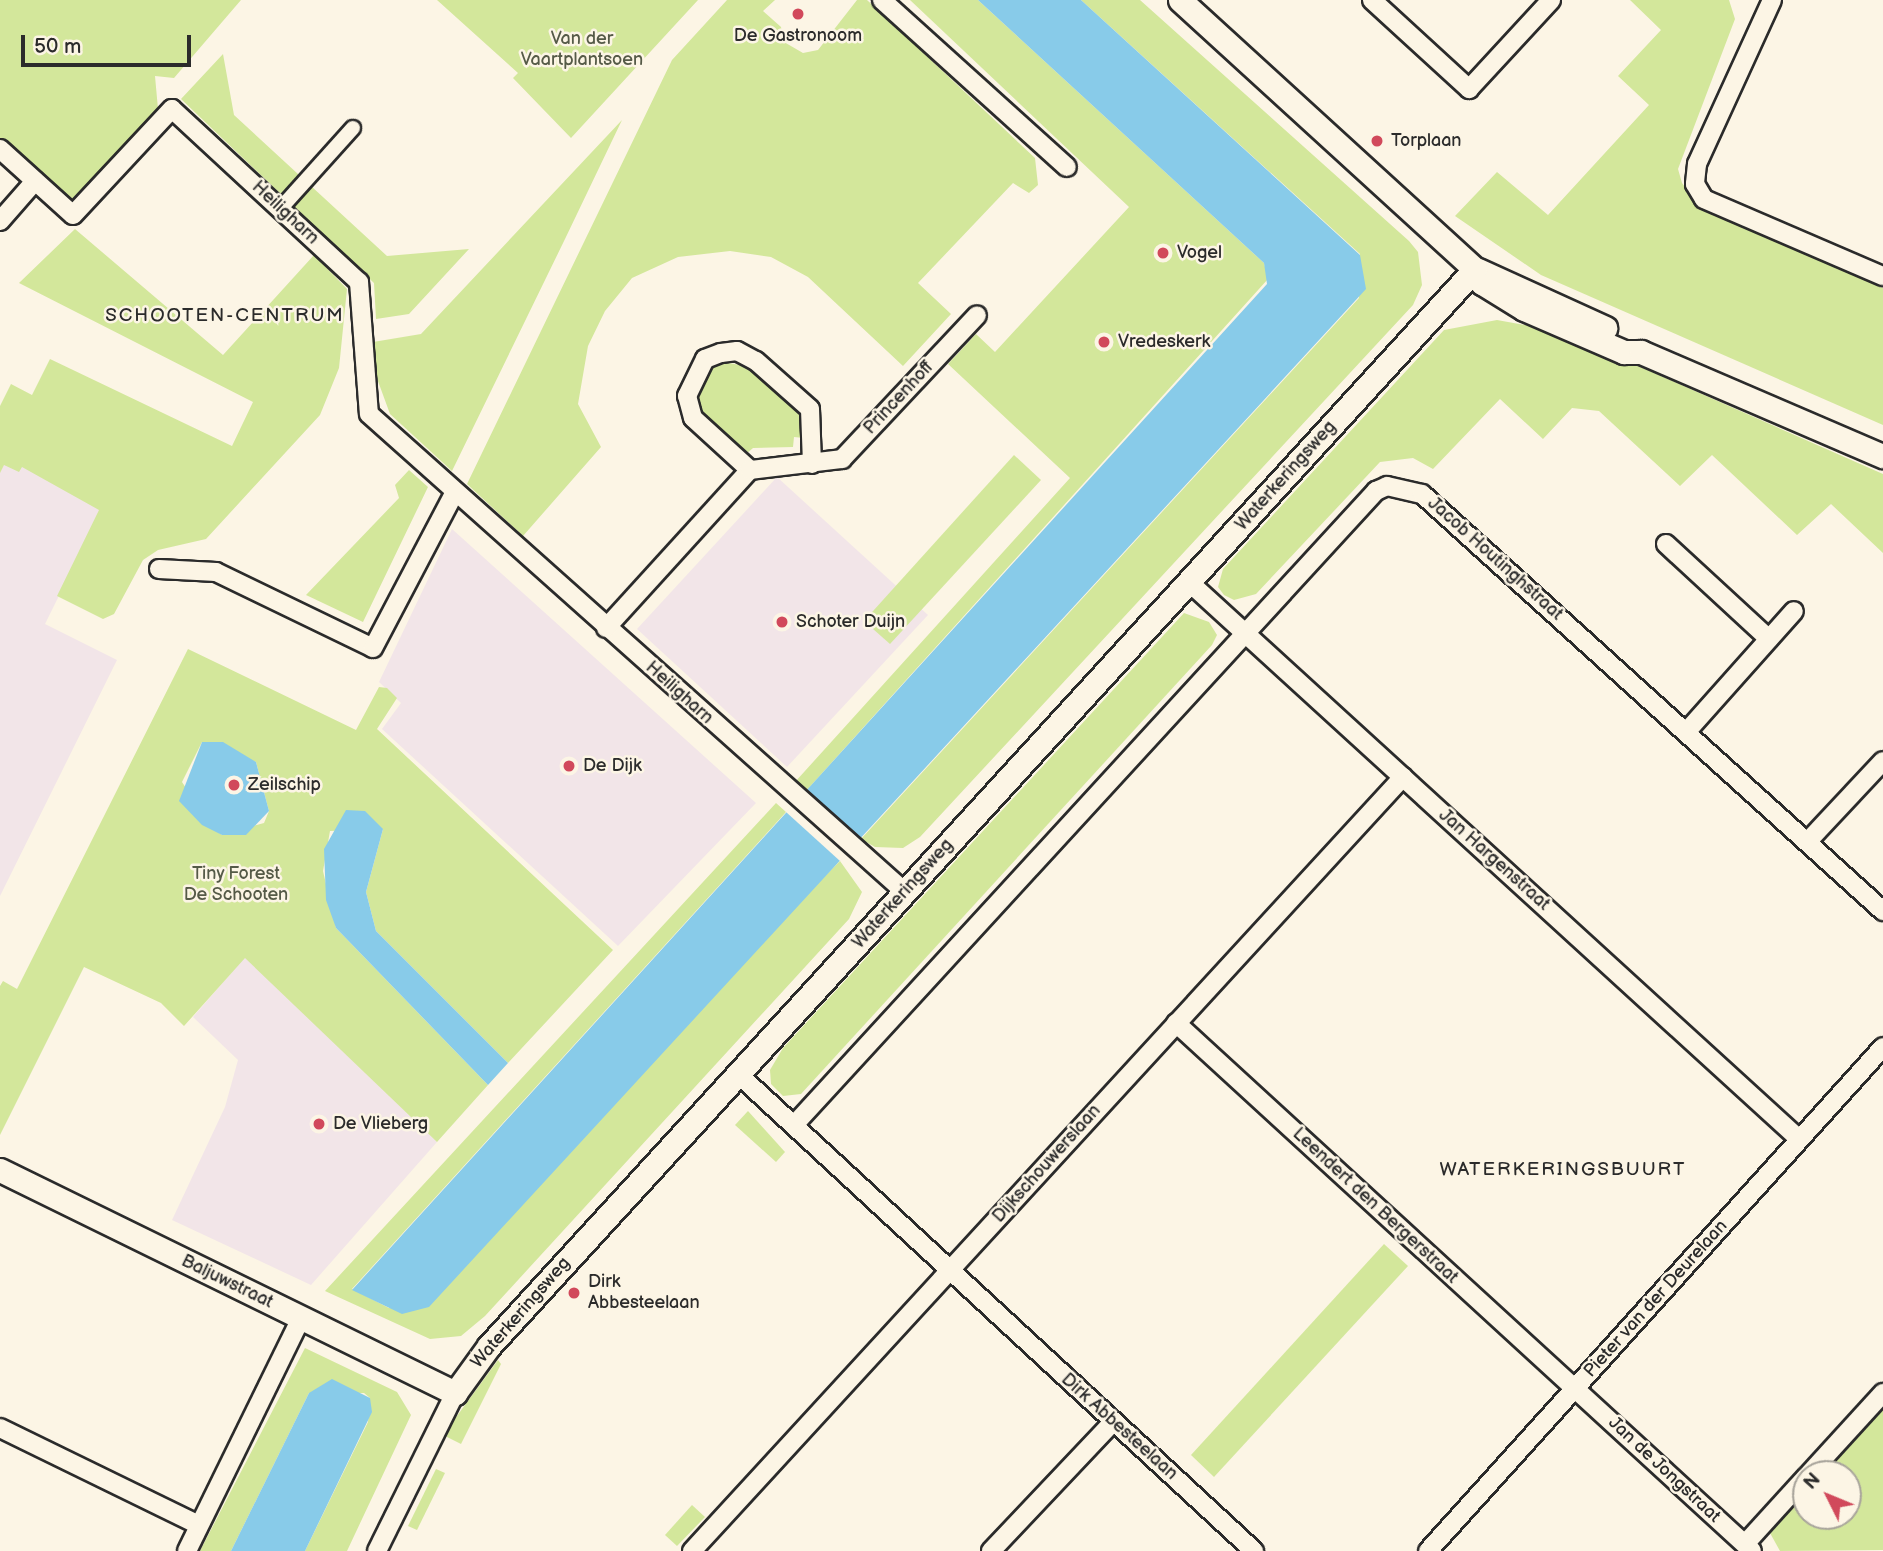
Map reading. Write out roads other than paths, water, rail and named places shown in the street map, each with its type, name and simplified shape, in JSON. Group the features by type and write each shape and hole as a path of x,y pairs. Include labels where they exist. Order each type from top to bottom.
{"street":[{"path":"882,0 1067,167"},
{"path":"1180,0 1475,269 1632,341 1641,352 1883,456"},
{"path":"1372,0 1469,89 1551,0"},
{"path":"1765,2 1697,164 1695,184 1704,199 1883,276"},
{"name":"Heiligharn","path":"0,149 73,215 172,110 359,282 369,414 905,892"},
{"path":"280,209 353,128"},
{"path":"0,221 35,181"},
{"name":"Waterkeringsweg","path":"377,1551 455,1393 489,1346 1475,269"},
{"name":"Princenhoff","path":"750,470 842,459 977,315"},
{"path":"606,628 750,470 693,418 687,396 705,359 737,351 755,360 810,409 812,464"},
{"name":"Jacob Houtinghstraat","path":"1243,634 1376,491 1406,486 1688,730 1883,911"},
{"path":"159,569 216,572 373,648 455,492"},
{"path":"1666,544 1769,639"},
{"name":"Jan Hargenstraat","path":"1189,582 1799,1139"},
{"path":"1688,730 1794,611"},
{"path":"794,1125 1243,634"},
{"path":"1809,840 1883,761"},
{"name":"Dijkschouwerslaan","path":"692,1551 1403,777"},
{"name":"Leendert den Bergerstraat","path":"1176,1023 1575,1388"},
{"name":"Pieter van der Deurelaan","path":"1428,1551 1883,1047"},
{"name":"Dirk Abbesteelaan","path":"738,1074 948,1272 1254,1551"},
{"name":"Baljuwstraat","path":"0,1170 455,1393"},
{"path":"187,1551 301,1318"},
{"name":"Jan de Jongstraat","path":"1575,1388 1748,1548"},
{"path":"1822,1460 1883,1394"},
{"path":"991,1551 1113,1422"},
{"path":"0,1428 199,1525"},
{"path":"1748,1548 1792,1494"}],"water":[{"path":"978,0 1081,0 1360,255 1366,289 429,1307 402,1314 352,1290 1267,284 1264,263"},
{"path":"202,742 223,742 256,762 269,811 246,835 222,835 202,825 179,801"},
{"path":"346,810 365,811 383,829 366,892 376,931 508,1063 488,1085 336,928 326,900 324,849"},
{"path":"332,1379 370,1398 372,1412 305,1551 231,1551 309,1393"}],"place":[{"name":"De Gastronoom","path":"798,14"},
{"name":"Torplaan","path":"1377,141"},
{"name":"Vogel","path":"1163,253"},
{"name":"Vredeskerk","path":"1104,342"},
{"name":"Schoter Duijn","path":"782,622"},
{"name":"De Dijk","path":"569,766"},
{"name":"Zeilschip","path":"234,785"},
{"name":"De Vlieberg","path":"319,1124"},
{"name":"Dirk Abbesteelaan","path":"574,1293"}],"district":[{"name":"SCHOOTEN-CENTRUM","path":"225,316"},
{"name":"WATERKERINGSBUURT","path":"1563,1170"}],"park label":[{"name":"Van der Vaartplantsoen","path":"582,50"},
{"name":"Tiny Forest De Schooten","path":"236,885"}]}
